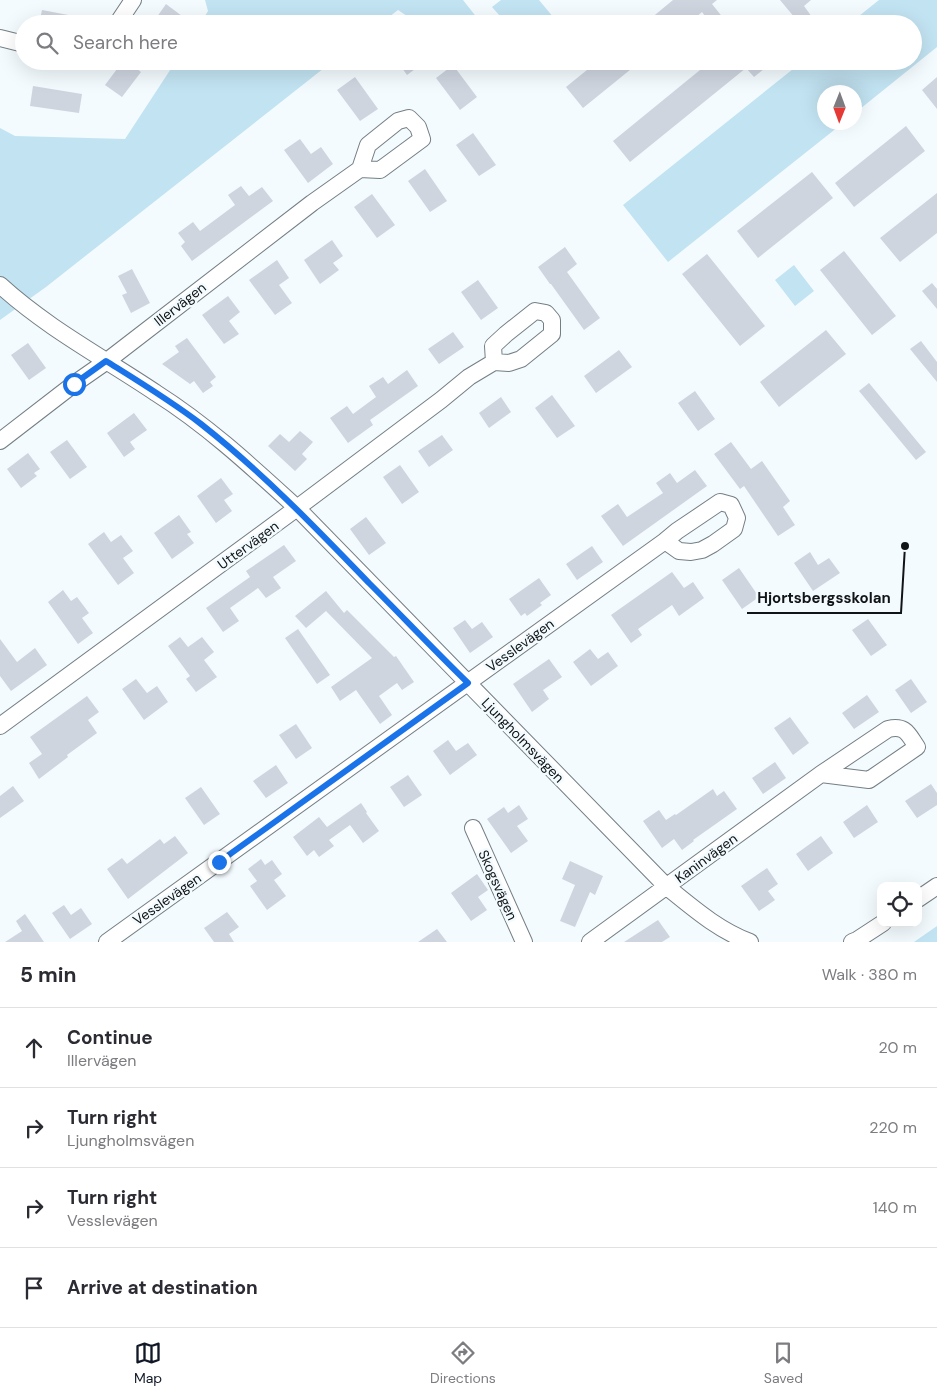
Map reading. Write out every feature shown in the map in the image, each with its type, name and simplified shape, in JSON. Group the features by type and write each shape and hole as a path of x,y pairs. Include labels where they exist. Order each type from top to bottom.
{"street":[{"path":"123,15 133,0"},
{"path":"0,38 15,42"},
{"name":"Illervägen","path":"0,441 304,208 360,169"},
{"name":"Ljungholmsvägen","path":"0,285 60,332 157,393 200,423 242,458 297,508 412,628 667,887 704,918 725,931 750,942"},
{"name":"Uttervägen","path":"0,726 297,508 441,400 469,376 494,362"},
{"name":"Vesslevägen","path":"107,942 665,542"},
{"name":"Kaninvägen","path":"590,942 822,774 888,729 898,727 906,731 917,747 869,780 822,774"},
{"name":"Skogsvägen","path":"473,828 524,942"},
{"path":"922,897 937,886"},
{"path":"852,942 877,927"}],"shaded area":[{"path":"205,0 463,0 475,15 406,15 398,10 392,15 206,15 208,11"},
{"path":"501,0 539,0 552,15 499,15 492,7"},
{"path":"879,0 937,0 937,47 922,59 922,15 860,15"},
{"path":"170,70 322,70 46,287 0,320 0,128 15,136 125,139"},
{"path":"792,70 908,70 862,107 862,85 817,85 817,130 834,130 668,262 623,205"},
{"path":"794,265 814,291 795,306 775,280"},
{"path":"937,926 937,942 914,942"}],"building":[{"path":"673,0 717,0 712,4 721,15 704,15 702,12 698,15 655,15"},
{"path":"780,0 811,0 804,6 810,15 792,15"},
{"path":"166,4 181,15 158,15"},
{"path":"42,10 68,15 41,15"},
{"path":"116,70 138,70 141,72 122,97 105,85"},
{"path":"403,70 414,70 407,75"},
{"path":"446,70 457,70 477,97 460,110 436,78"},
{"path":"587,70 630,70 583,108 566,87"},
{"path":"700,70 744,70 630,162 613,141"},
{"path":"748,70 763,70 754,77"},
{"path":"355,77 378,109 360,121 337,90"},
{"path":"937,77 937,109 922,90"},
{"path":"33,86 82,94 79,113 30,106"},
{"path":"906,126 925,151 854,207 835,183"},
{"path":"473,133 496,165 479,176 456,145"},
{"path":"300,139 311,154 321,147 333,164 308,183 284,150"},
{"path":"425,169 447,201 430,212 408,181"},
{"path":"812,172 833,198 758,258 737,231"},
{"path":"241,186 249,196 262,187 273,201 192,261 181,246 185,242 178,233 193,222 200,231 235,205 228,195"},
{"path":"937,193 937,233 900,262 880,238"},
{"path":"372,194 395,225 377,238 354,207"},
{"path":"332,240 343,256 333,263 339,270 320,284 304,260"},
{"path":"565,247 577,264 567,272 600,318 584,330 538,267"},
{"path":"844,251 896,316 872,335 820,270"},
{"path":"707,254 765,326 740,346 682,274"},
{"path":"277,260 289,278 279,285 292,303 275,315 249,280"},
{"path":"132,269 150,303 131,313 122,295 127,293 118,276"},
{"path":"478,280 498,308 481,320 461,292"},
{"path":"932,283 937,289 937,309 922,291"},
{"path":"228,296 240,312 229,321 239,334 224,344 202,315"},
{"path":"826,330 846,354 779,407 760,382"},
{"path":"453,332 464,347 439,364 428,349"},
{"path":"187,338 216,377 210,382 213,386 203,393 194,381 190,384 162,364 179,352 175,346"},
{"path":"921,341 937,362 937,382 910,349"},
{"path":"28,343 46,368 29,380 11,355"},
{"path":"619,350 632,367 596,393 584,376"},
{"path":"407,370 418,386 370,420 373,425 348,443 330,418 347,406 353,414 376,397 369,386 383,377 388,384"},
{"path":"869,383 926,452 916,460 859,391"},
{"path":"695,391 715,419 698,431 678,403"},
{"path":"552,395 575,426 557,438 535,408"},
{"path":"501,397 511,412 489,428 479,413"},
{"path":"134,413 147,430 130,442 135,449 124,457 107,433"},
{"path":"300,431 313,442 302,454 307,459 295,471 268,446 280,434 289,442"},
{"path":"442,435 453,450 429,467 418,451"},
{"path":"67,440 87,467 70,479 50,452"},
{"path":"731,442 751,469 762,461 790,501 783,507 795,525 778,536 744,486 740,489 714,454"},
{"path":"28,453 40,469 34,473 37,476 21,488 7,469"},
{"path":"400,465 419,492 402,504 383,477"},
{"path":"695,470 707,486 623,546 601,516 618,504 627,517 663,493 656,483 670,473 677,483"},
{"path":"221,478 233,494 224,500 232,511 216,523 197,496"},
{"path":"179,515 191,532 187,534 194,543 172,559 154,533"},
{"path":"366,517 386,543 369,555 350,529"},
{"path":"104,532 111,542 121,535 133,551 123,558 134,573 118,585 88,544"},
{"path":"284,545 296,561 273,577 281,588 266,598 258,588 230,608 239,621 223,632 206,608 250,577 246,571"},
{"path":"592,546 603,562 577,580 566,564"},
{"path":"810,552 818,565 829,558 840,573 813,591 794,563"},
{"path":"739,568 759,597 742,609 722,580"},
{"path":"672,572 684,588 693,582 704,598 679,616 672,605 638,629 642,635 631,643 611,615"},
{"path":"539,578 551,595 540,603 542,605 527,616 525,613 521,616 509,599"},
{"path":"63,590 71,601 77,597 89,613 82,618 93,633 78,644 48,602"},
{"path":"326,591 344,613 347,610 394,657 396,656 414,682 402,690 397,683 379,696 392,715 380,724 356,690 340,701 331,687 372,658 326,611 306,628 295,616"},
{"path":"868,619 887,645 871,656 852,630"},
{"path":"465,620 472,629 482,622 493,637 470,653 453,628"},
{"path":"298,629 330,675 317,684 285,638"},
{"path":"180,637 188,647 202,637 214,652 204,660 217,677 196,692 186,679 190,676 168,646"},
{"path":"0,639 17,662 35,648 47,665 11,691 0,676"},
{"path":"590,649 598,659 608,652 618,666 591,686 573,662"},
{"path":"549,659 562,677 543,690 549,699 532,712 513,684"},
{"path":"136,679 147,693 157,686 168,702 144,720 122,689"},
{"path":"911,679 927,702 911,713 895,690"},
{"path":"867,695 879,712 854,729 842,713"},
{"path":"87,696 99,712 88,720 97,733 39,779 29,763 42,754 30,737"},
{"path":"790,717 809,743 793,755 774,728"},
{"path":"296,724 312,748 296,759 279,735"},
{"path":"448,740 456,751 468,743 477,755 450,775 433,751"},
{"path":"775,762 786,778 763,794 752,778"},
{"path":"276,765 288,783 266,798 253,781"},
{"path":"408,775 422,795 404,807 390,787"},
{"path":"931,784 937,793 937,805 917,818 905,801"},
{"path":"13,786 24,801 0,818 0,796"},
{"path":"201,787 220,814 204,825 185,798"},
{"path":"713,789 717,796 724,791 737,809 682,850 674,839 662,848 643,821 659,810 666,820"},
{"path":"361,803 379,831 363,843 350,825 329,840 334,846 319,857 314,850 307,856 293,837 319,817 327,827"},
{"path":"519,805 528,819 517,826 528,841 511,853 487,819 504,807 508,813"},
{"path":"867,805 878,822 854,838 843,822"},
{"path":"175,836 188,853 128,899 107,869 122,858 127,864 160,839 164,844"},
{"path":"821,836 833,853 808,871 796,854"},
{"path":"261,859 265,865 272,860 282,874 274,880 286,896 267,910 250,886 257,881 248,869"},
{"path":"570,861 603,876 595,895 590,892 575,927 560,921 575,885 562,879"},
{"path":"767,868 778,884 768,891 775,900 759,911 741,886"},
{"path":"477,874 488,890 478,897 487,910 471,921 451,893"},
{"path":"64,905 71,915 81,908 92,924 70,939 52,913"},
{"path":"227,912 239,927 229,934 234,942 214,942 204,928"},
{"path":"25,914 44,942 5,942 22,931 16,921"},
{"path":"658,920 670,937 662,942 624,942"},
{"path":"437,929 447,942 418,942"}],"place":[{"name":"Hjortsbergsskolan","path":"905,546"}],"route":[{"path":"74,384 106,361 200,423 297,508 412,628 468,683 219,862"}]}
